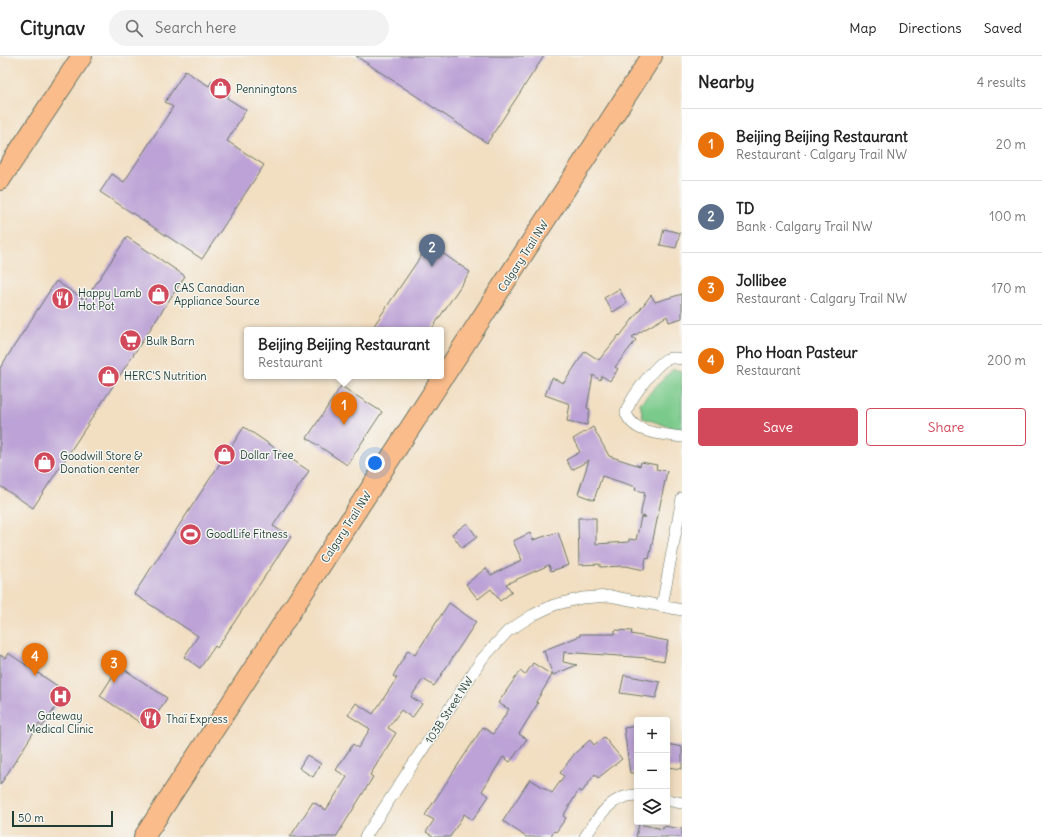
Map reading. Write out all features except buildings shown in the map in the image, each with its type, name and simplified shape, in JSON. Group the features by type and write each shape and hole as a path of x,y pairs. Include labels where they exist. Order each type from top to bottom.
{"highway":[{"path":"0,180 82,56"},
{"name":"Calgary Trail NW","path":"444,376 652,56"},
{"name":"Calgary Trail NW","path":"144,837 442,379"}],"street":[{"path":"682,359 670,358 660,365 631,400 626,413 631,423 642,430 682,437"},
{"path":"662,606 682,498"},
{"name":"103B Street NW","path":"365,837 490,649 508,631 519,623 554,605 582,598 610,596 682,610"},
{"path":"585,837 603,811 618,799 634,795"},
{"path":"670,801 682,803"}],"green space":[{"path":"673,369 682,371 682,431 643,418 640,403"}],"place":[{"name":"Penningtons","path":"220,89"},
{"name":"TD","path":"432,267"},
{"name":"CAS Canadian Appliance Source","path":"159,294"},
{"name":"Happy Lamb Hot Pot","path":"62,299"},
{"name":"Bulk Barn","path":"130,341"},
{"name":"HERC'S Nutrition","path":"109,376"},
{"name":"Beijing Beijing Restaurant","path":"344,425"},
{"name":"Dollar Tree","path":"225,455"},
{"name":"Goodwill Store & Donation center","path":"44,462"},
{"name":"GoodLife Fitness","path":"190,534"},
{"name":"Pho Hoan Pasteur","path":"35,676"},
{"name":"Jollibee","path":"114,683"},
{"name":"Gateway Medical Clinic","path":"60,696"},
{"name":"Thaï Express","path":"150,719"}]}
